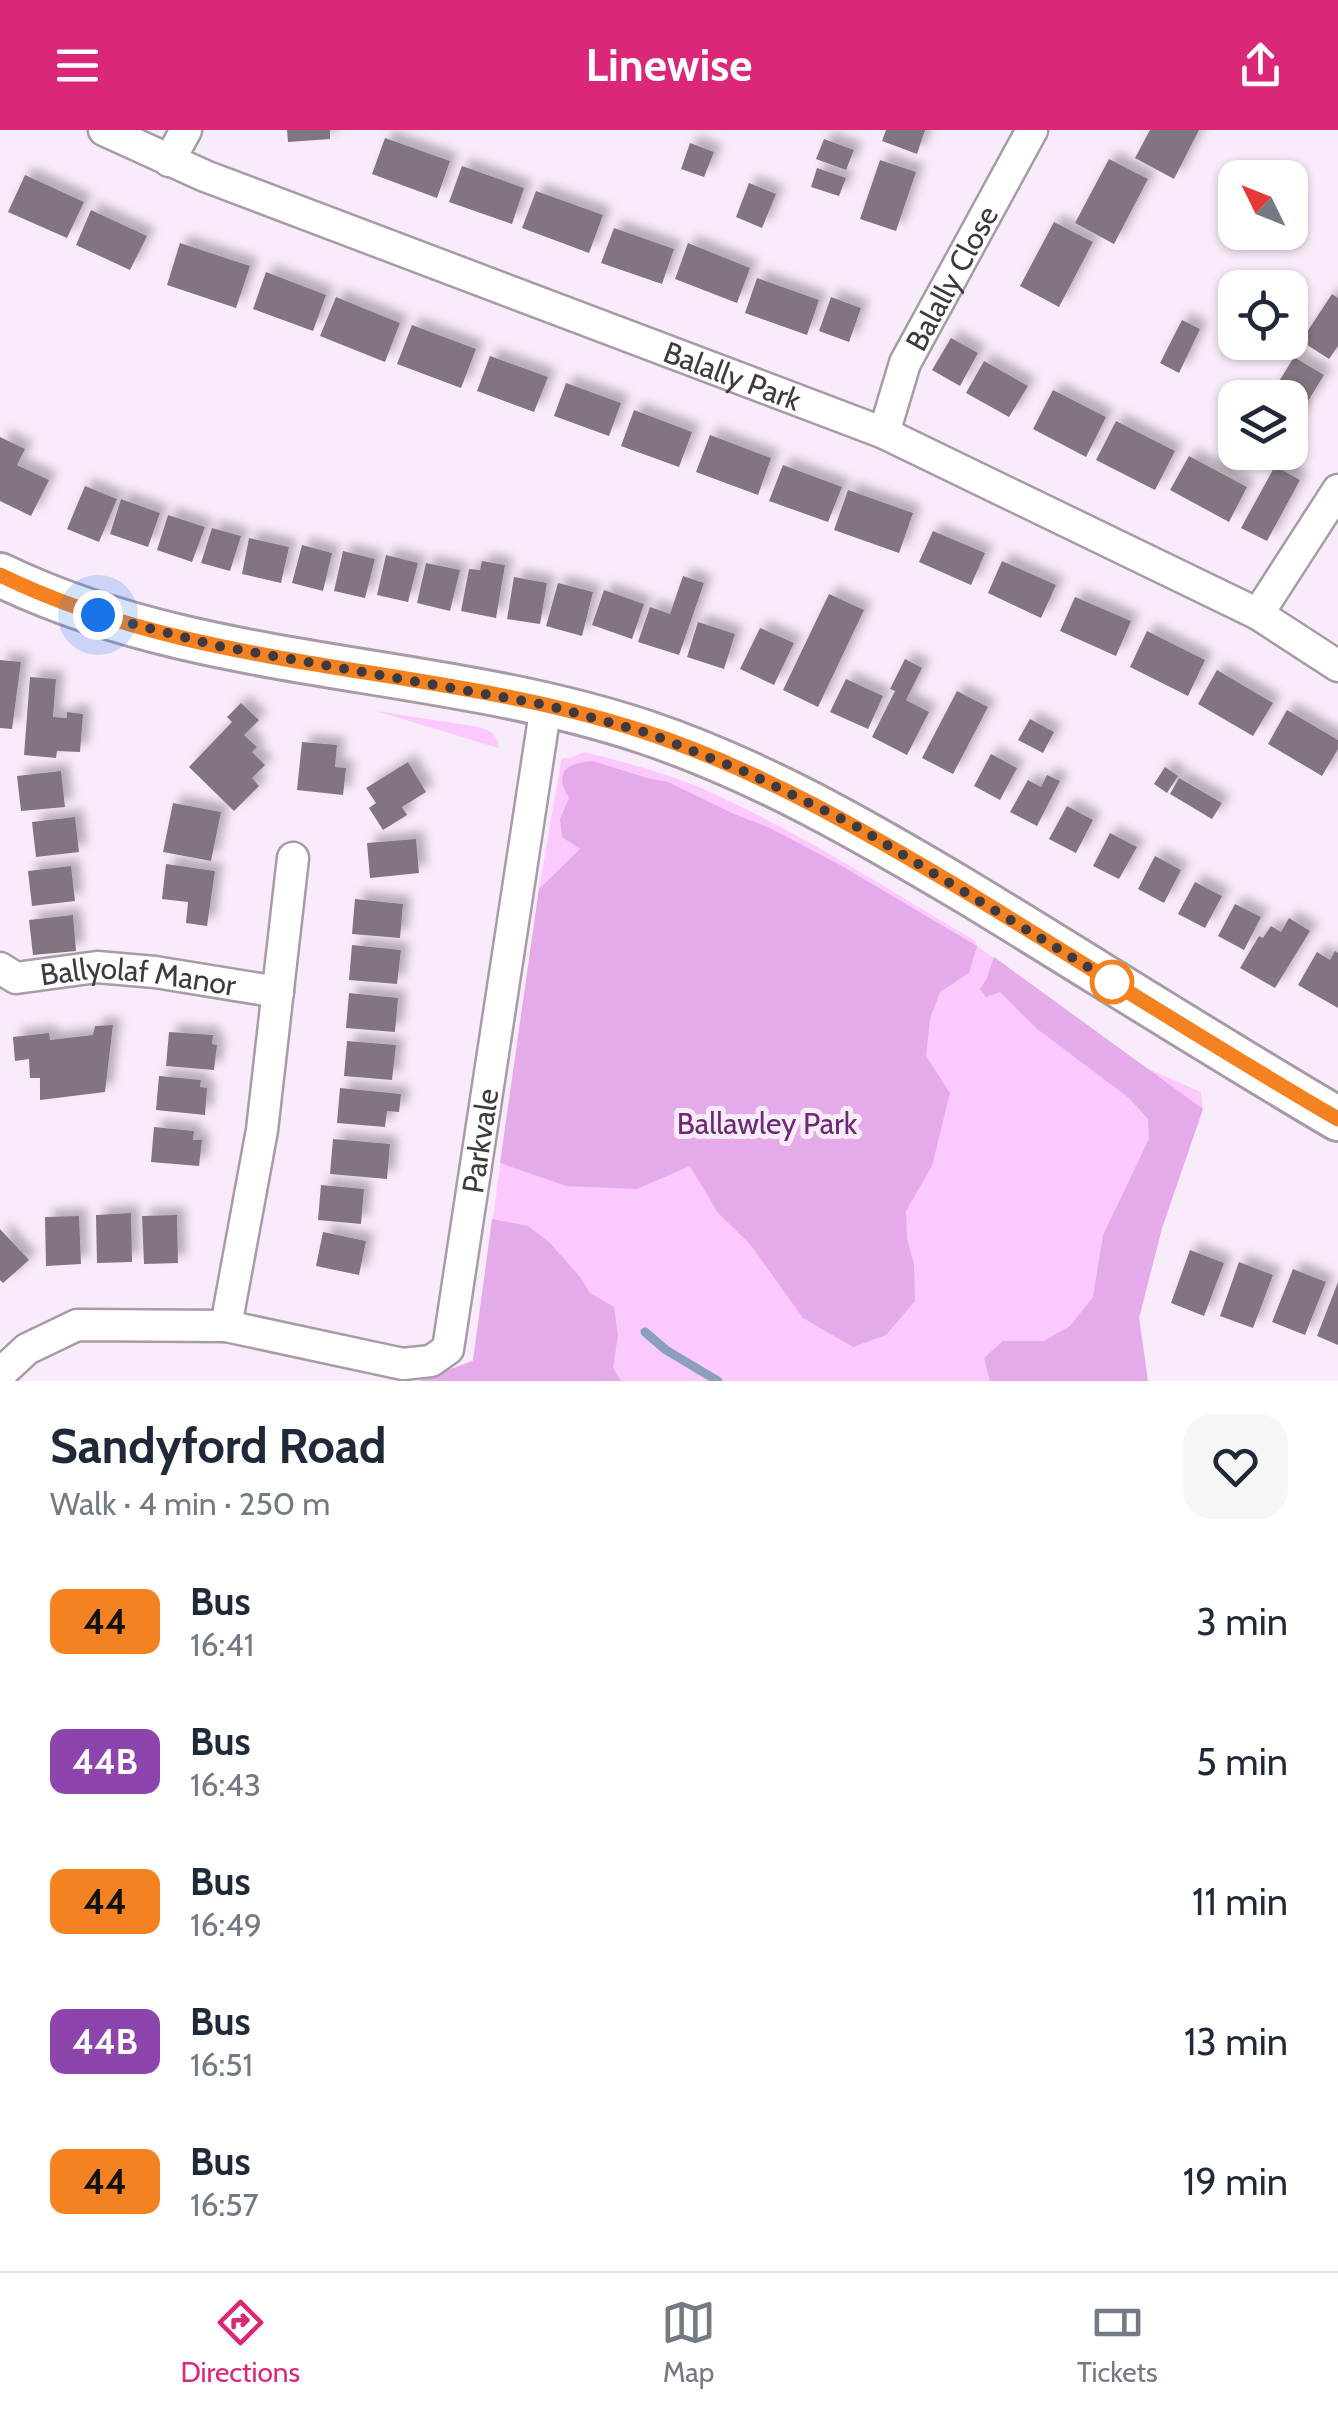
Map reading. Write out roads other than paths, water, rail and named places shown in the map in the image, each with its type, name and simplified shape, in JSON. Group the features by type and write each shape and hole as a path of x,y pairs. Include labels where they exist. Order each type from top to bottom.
{"main road":[{"path":"0,575 98,615 218,646 546,705 648,733 748,773 824,809 1338,1118"}],"street":[{"name":"Balally Park","path":"104,130 242,190 884,433 1258,614 1338,666"},
{"path":"170,161 186,130"},
{"name":"Balally Close","path":"884,433 904,363 1032,130"},
{"path":"1258,614 1338,490"},
{"name":"Parkvale","path":"0,1374 27,1349 76,1325 226,1326 402,1364 431,1361 448,1350 546,705"},
{"path":"226,1326 262,1130 293,858"},
{"name":"Ballyolaf Manor","path":"0,968 16,978 98,967 278,992"}],"waterway":[{"path":"645,1332 666,1350 718,1381"}],"park label":[{"name":"Ballawley Park","path":"767,1123"}]}
